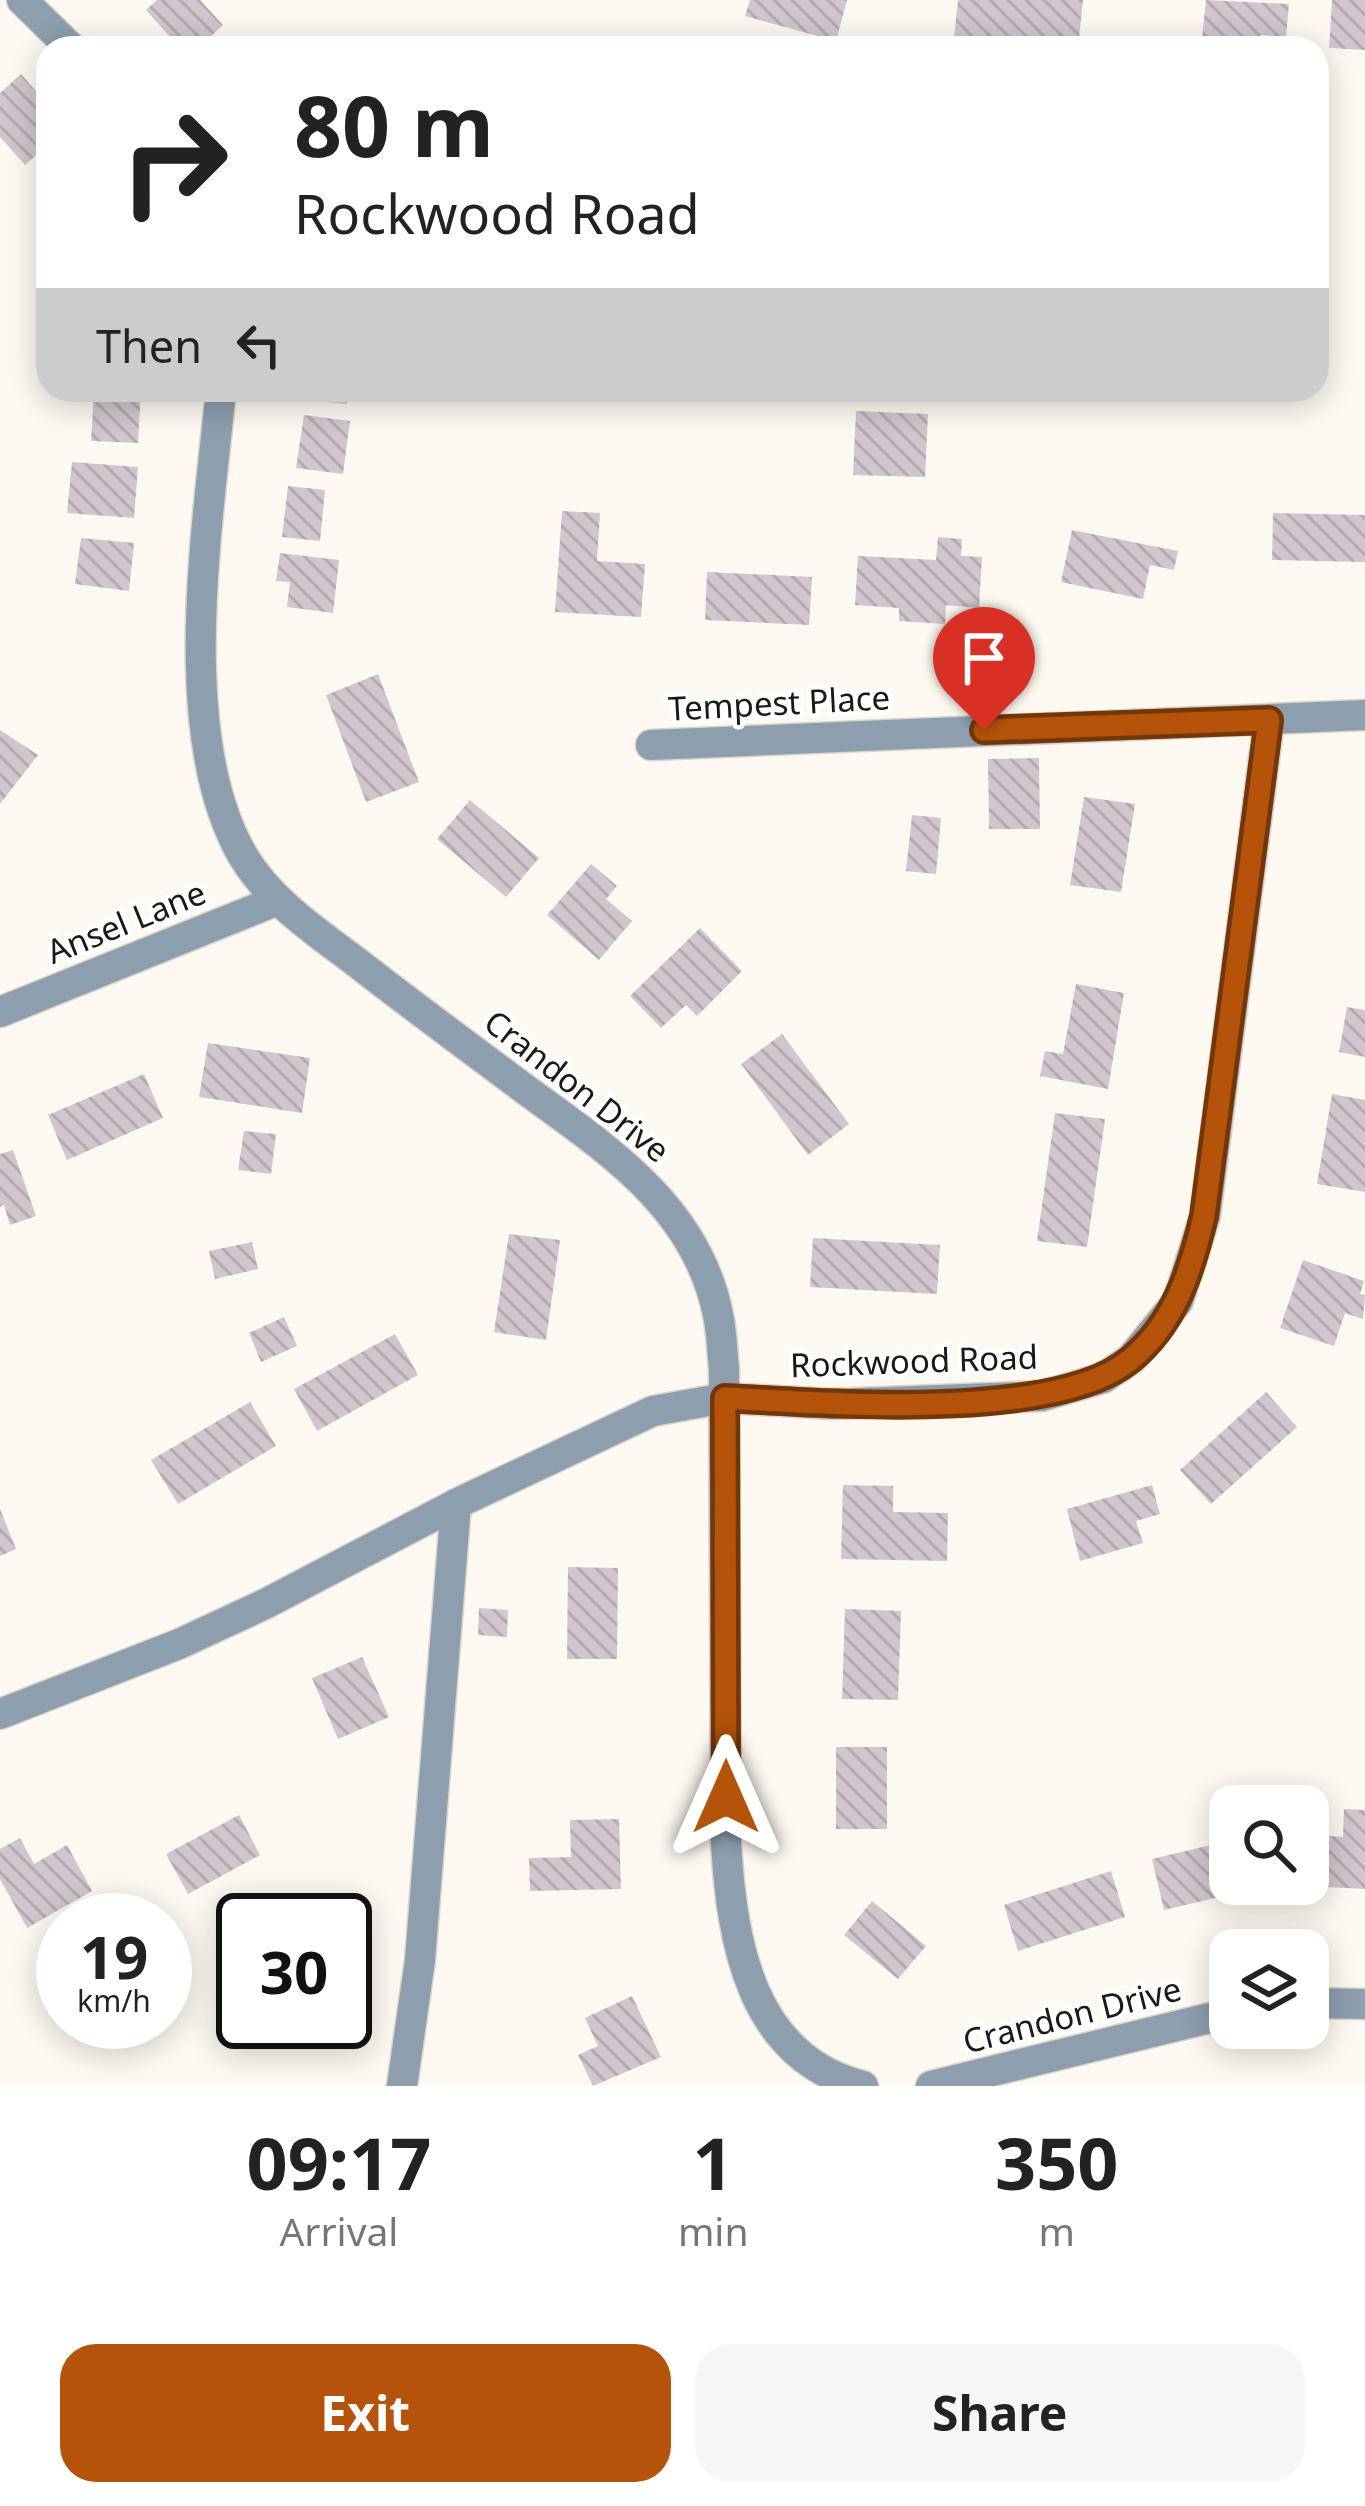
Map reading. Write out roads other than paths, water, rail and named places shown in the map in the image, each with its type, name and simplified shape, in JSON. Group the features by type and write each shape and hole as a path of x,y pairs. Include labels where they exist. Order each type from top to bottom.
{"street":[{"path":"22,0 59,36"},
{"name":"Crandon Drive","path":"220,402 199,661 221,801 242,854 278,900 624,1162 655,1192 706,1275 718,1313 725,1398 730,1915 742,1964 771,2022 795,2049 826,2072 863,2086"},
{"path":"1269,720 1365,715"},
{"name":"Tempest Place","path":"651,745 1269,720"},
{"name":"Rockwood Road","path":"0,1714 265,1604 456,1504 653,1411 725,1398 832,1404 1042,1396 1103,1378 1131,1359 1167,1319 1195,1257 1204,1216 1269,720"},
{"name":"Ansel Lane","path":"0,1012 278,900"},
{"path":"402,2086 420,1960 456,1504"},
{"path":"1329,2003 1365,2004"},
{"name":"Crandon Drive","path":"931,2086 1209,2018"}]}
